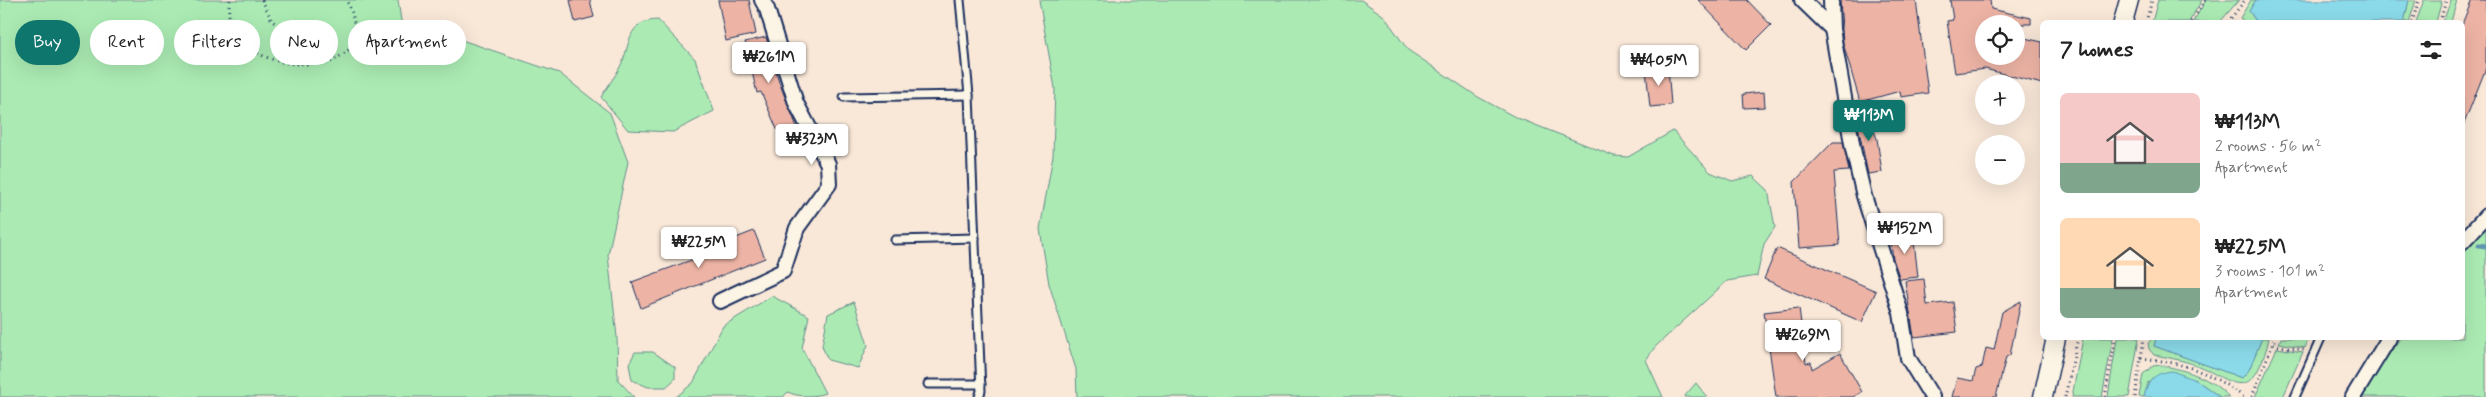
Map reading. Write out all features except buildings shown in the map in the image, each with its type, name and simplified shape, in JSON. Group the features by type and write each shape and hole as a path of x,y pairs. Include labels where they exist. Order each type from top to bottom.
{"street":[{"path":"720,301 783,271 797,228 828,184 828,164 796,103 767,9 762,0"},
{"path":"1802,0 1832,29"},
{"path":"1831,0 1832,29 1853,149 1864,196 1901,313 1908,358 1932,397"},
{"path":"2124,20 2129,0"},
{"path":"2465,239 2486,216"},
{"path":"2043,397 2056,340"},
{"path":"2353,397 2388,340"}],"lane":[{"path":"960,0 969,95 981,384 979,397"},
{"path":"844,97 969,95"},
{"path":"895,240 975,238"},
{"path":"2295,397 2320,340"},
{"path":"928,384 981,384"}],"path":[{"path":"230,0 228,9 234,32 256,55 270,59"},
{"path":"262,0 271,20"},
{"path":"338,57 350,49 356,30 351,8 346,0"},
{"path":"2147,20 2152,0"},
{"path":"2192,20 2205,0"},
{"path":"2230,20 2245,0"},
{"path":"2413,20 2418,0"},
{"path":"2441,20 2446,0"},
{"path":"2065,397 2078,340"},
{"path":"2105,397 2115,340"},
{"path":"2135,397 2144,340"},
{"path":"2252,397 2275,340"},
{"path":"2274,345 2314,351"},
{"path":"2141,358 2164,361 2204,372 2244,397"}],"green space":[{"path":"0,0 398,0 401,20 348,20 348,65 466,65 466,42 559,73 610,113 628,162 608,255 617,337 618,380 634,397 0,397"},
{"path":"1039,0 1361,0 1384,16 1408,50 1478,97 1515,117 1614,156 1628,157 1673,131 1710,172 1732,181 1753,176 1768,190 1775,227 1764,244 1757,276 1727,281 1655,347 1646,360 1663,397 1077,397 1076,369 1049,284 1040,229 1053,156 1055,88"},
{"path":"2158,0 2202,0 2190,20 2153,20"},
{"path":"2206,0 2239,0 2222,20 2194,20"},
{"path":"2251,0 2256,0 2249,11 2255,20 2242,20 2240,18"},
{"path":"2409,0 2416,0 2410,20 2404,20"},
{"path":"2424,0 2442,0 2437,20 2417,20"},
{"path":"2451,0 2457,0 2452,20 2444,20"},
{"path":"658,20 695,59 714,111 673,132 628,130 601,97 620,67 631,35 635,29 647,21"},
{"path":"2486,223 2486,397 2360,397 2399,340 2465,340 2465,250"},
{"path":"772,296 809,316 802,348 825,393 806,396 788,392 783,397 676,397 693,383 723,326"},
{"path":"854,302 868,345 858,368 828,360 822,346 828,314"},
{"path":"2083,340 2113,340 2102,397 2072,397"},
{"path":"2117,340 2139,340 2129,397 2108,397"},
{"path":"2151,340 2156,340 2154,346 2242,378 2249,370 2261,340 2268,340 2258,370 2252,378 2240,384 2226,380 2191,363 2154,355 2149,349 2148,343"},
{"path":"2280,340 2308,340 2305,348 2279,343"},
{"path":"2277,348 2303,352 2283,397 2255,397"},
{"path":"635,352 653,352 675,367 675,379 666,387 648,387 632,380 629,364"},
{"path":"2161,365 2198,376 2214,384 2229,397 2220,397 2196,380 2148,382 2144,397 2139,397 2143,374 2153,366"},
{"path":"1696,383 1707,397 1684,397"}],"water":[{"path":"2256,0 2409,0 2404,20 2255,20 2249,11"},
{"path":"2156,340 2261,340 2249,370 2242,378 2154,346"},
{"path":"2172,371 2196,380 2220,397 2144,397 2153,378"}],"waterway":[{"path":"2479,245 2486,246"}]}
